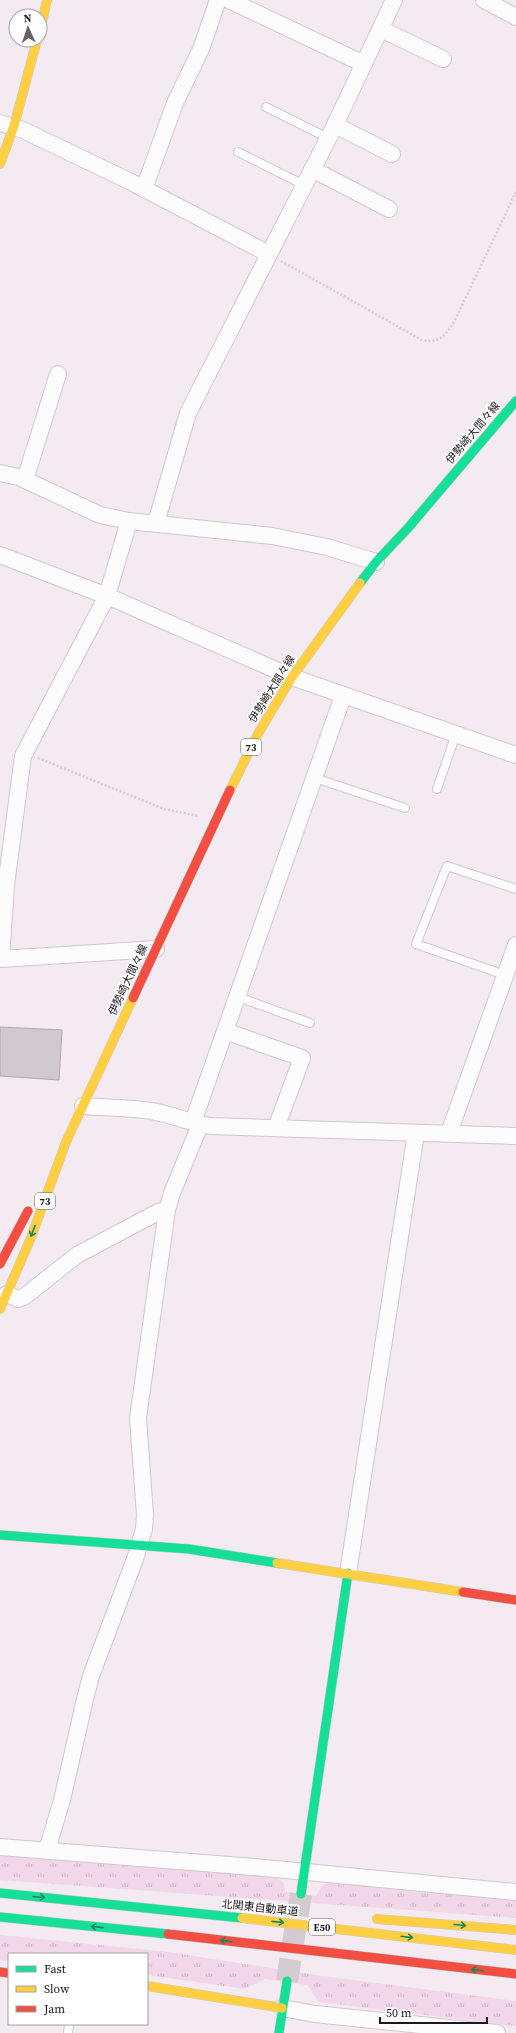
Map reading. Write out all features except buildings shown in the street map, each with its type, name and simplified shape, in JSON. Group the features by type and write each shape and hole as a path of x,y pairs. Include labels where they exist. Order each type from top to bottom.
{"main road":[{"path":"0,164 7,125 34,48"},
{"name":"伊勢崎大間々線","path":"38,1190 66,1142 242,763 292,678 376,562 408,528 516,401"},
{"name":"伊勢崎大間々線","path":"0,1309 35,1227 66,1142"},
{"name":"73","path":"0,1264 31,1203"},
{"path":"0,1535 139,1545 244,1557 516,1600"},
{"path":"301,1894 348,1573"},
{"name":"北関東自動車道","path":"0,1893 128,1905 516,1950"},
{"path":"128,1905 293,1914"},
{"name":"E50","path":"0,1917 516,1974"},
{"path":"364,1918 516,1930"},
{"path":"321,1952 401,1970"},
{"path":"279,2033 287,1981"},
{"path":"148,1986 282,2008"}],"street":[{"path":"144,189 176,104 202,49 218,0"},
{"path":"229,0 364,64"},
{"path":"156,523 188,412 332,131 394,0"},
{"path":"484,0 516,17"},
{"path":"381,29 443,59"},
{"path":"7,125 144,189 269,254"},
{"path":"332,131 392,154"},
{"path":"312,169 389,209"},
{"path":"25,480 58,374"},
{"path":"0,472 25,480 100,515 129,521 272,536 327,547 376,562"},
{"path":"129,521 107,596 25,752 2,904 1,959 156,949"},
{"path":"0,555 107,596 292,678 516,755"},
{"path":"49,1851 91,1676 144,1530 145,1515 138,1418 167,1210 226,1032 343,696"},
{"path":"449,1133 516,946"},
{"path":"226,1032 302,1058 276,1128"},
{"path":"83,1106 152,1111 176,1116 197,1123 416,1134 449,1133 516,1136"},
{"path":"348,1573 416,1134"},
{"path":"7,1294 18,1299 24,1297 77,1255 158,1212 167,1210"},
{"path":"0,1847 254,1867 304,1873 516,1892"},
{"path":"282,2008 315,2014 497,2033"}],"lane":[{"path":"266,107 332,131"},
{"path":"238,152 304,185"},
{"path":"437,789 456,734"},
{"path":"314,778 405,808"},
{"path":"505,975 416,944 447,866 516,889"},
{"path":"238,997 310,1023"}],"path":[{"path":"269,254 422,340 435,341 447,333 455,320 516,192"},
{"path":"25,752 164,809 215,820"}],"green space":[{"path":"0,1854 274,1875 284,1883 285,1892 316,1896 322,1886 330,1881 516,1900 516,1918 0,1880"},
{"path":"0,1935 169,1952 322,1976 516,2001 516,2026 319,2002 307,1985 265,1979 245,1989 148,1975 148,1953 8,1953 8,1961 0,1960"}],"tunnel":[{"path":"287,1981 301,1894"}],"traffic: fast":[{"path":"360,583 376,562 408,528 516,401"},
{"path":"0,1535 189,1549 277,1563"},
{"path":"301,1894 348,1573"},
{"path":"0,1893 242,1918"},
{"path":"0,1917 168,1934"},
{"path":"279,2033 287,1981"}],"traffic: slow":[{"path":"45,8 47,0"},
{"path":"0,164 14,126 35,48"},
{"path":"230,790 259,732 292,677 360,583"},
{"path":"0,1309 30,1240 66,1142 133,998"},
{"path":"277,1563 463,1592"},
{"path":"242,1918 516,1950"},
{"path":"377,1919 516,1930"},
{"path":"148,1986 282,2008"}],"traffic: jam":[{"path":"133,998 230,790"},
{"path":"0,1264 28,1211"},
{"path":"463,1592 516,1600"},
{"path":"168,1934 516,1974"},
{"path":"0,1972 8,1973"}]}
